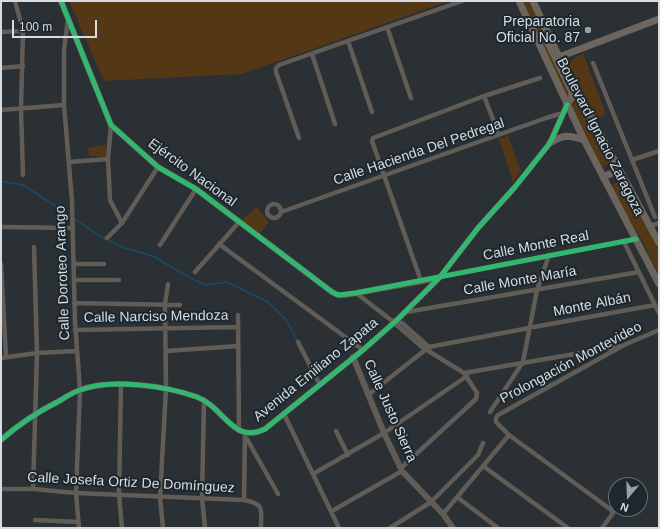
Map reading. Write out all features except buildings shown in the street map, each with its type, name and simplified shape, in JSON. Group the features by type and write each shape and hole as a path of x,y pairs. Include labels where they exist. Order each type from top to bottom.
{"main road":[{"name":"Boulevard Ignacio Zaragoza","path":"519,1 584,140 659,284"},
{"name":"Boulevard Ignacio Zaragoza","path":"534,1 560,57 659,243"},
{"path":"560,57 659,19"},
{"path":"545,27 546,37 572,92 572,97 567,105"},
{"path":"550,143 563,136 575,137 584,140"},
{"path":"603,177 619,170"}],"street":[{"path":"15,1 23,31 21,108 23,175"},
{"name":"Ejército Nacional","path":"61,1 111,125 158,167 196,189 332,292 338,295 356,293"},
{"path":"299,138 276,72 276,68 279,65 462,1"},
{"name":"Calle Doroteo Arango","path":"68,17 64,50 64,105 72,201 75,330 80,390 76,493 79,528"},
{"path":"387,27 411,98"},
{"path":"1,32 23,31"},
{"path":"348,41 372,112"},
{"path":"312,54 334,124"},
{"path":"593,63 655,217"},
{"path":"1,68 23,66"},
{"path":"421,281 383,176 372,138 484,96 540,78"},
{"path":"484,96 499,135"},
{"path":"1,110 64,105"},
{"name":"Avenida Emiliano Zapata","path":"1,440 16,427 35,414 80,390 100,385 121,384 166,389 198,397 210,405 243,434 256,433 265,429 363,350 405,312 440,277 478,228 515,187 550,143 567,105"},
{"name":"Calle Hacienda Del Pedregal","path":"282,212 563,113"},
{"path":"111,125 108,159 110,200 122,223"},
{"path":"632,160 659,151"},
{"path":"69,162 108,159"},
{"path":"107,238 122,223 158,167"},
{"path":"160,245 196,189"},
{"path":"195,272 239,222"},
{"path":"650,226 659,223"},
{"path":"1,227 73,228"},
{"name":"Calle Monte Real","path":"440,277 636,239"},
{"path":"624,242 659,313"},
{"name":"Calle Justo Sierra","path":"220,244 363,350"},
{"path":"33,489 37,353 34,248"},
{"path":"490,412 523,362 532,328 537,290 549,255"},
{"path":"1,264 3,358 37,353 77,351"},
{"path":"74,264 104,264"},
{"name":"Calle Monte María","path":"405,312 639,272"},
{"path":"356,293 440,277"},
{"path":"74,280 119,280"},
{"path":"163,528 160,497 166,389 165,304 168,284"},
{"path":"332,511 402,469 476,399 477,396 477,393 465,374 429,349 356,293"},
{"path":"74,303 180,304"},
{"name":"Monte Albán","path":"429,349 655,305"},
{"path":"238,315 244,500"},
{"name":"Calle Narciso Mendoza","path":"75,330 238,327"},
{"name":"Prolongación Montevideo","path":"509,435 496,422 498,415 624,345 659,330"},
{"path":"298,342 320,384"},
{"path":"313,474 384,433 465,374 523,362 624,345"},
{"path":"166,351 238,346"},
{"path":"368,395 429,349"},
{"name":"Calle Justo Sierra","path":"353,357 384,433 402,469 443,514 453,528"},
{"path":"121,384 119,495 122,528"},
{"path":"204,401 202,498 205,528"},
{"path":"284,414 339,528"},
{"path":"336,431 348,455"},
{"path":"243,434 278,494"},
{"path":"443,514 509,435 613,513 602,528"},
{"path":"390,528 431,502 478,455 483,443"},
{"path":"483,466 567,528"},
{"name":"Calle Josefa Ortiz De Domínguez","path":"1,489 33,489 76,493 244,500 259,504 261,508 261,528"},
{"path":"457,497 498,528"},
{"path":"35,520 78,522"}],"shaded area":[{"path":"69,1 449,1 242,74 104,81"},
{"path":"521,1 529,1 543,28 570,91 570,97 567,101"},
{"path":"583,53 606,114 597,119 568,63"},
{"path":"576,96 612,163 601,167 571,107"},
{"path":"508,136 521,171 513,182 499,139"},
{"path":"106,145 106,157 89,156 88,148"},
{"path":"617,182 623,183 625,186 659,250 659,276 643,242 612,190 613,185"},
{"path":"257,207 269,222 258,236 239,222"}],"waterway":[{"path":"1,181 23,185 71,216"},
{"path":"75,219 100,236 124,248 153,256 205,285 227,282 268,302 287,321 297,340"}],"cycle path":[{"path":"61,1 111,125 158,167 196,189 338,295 356,293 636,239"},
{"path":"1,440 15,428 45,408 70,394 93,386 107,384 138,385 184,393 197,397 215,408 237,429 254,433 265,429 363,350 397,320 440,277 478,228 515,187 550,143 567,105"}],"place":[{"name":"Preparatoria Oficial No. 87","path":"588,30"}]}
